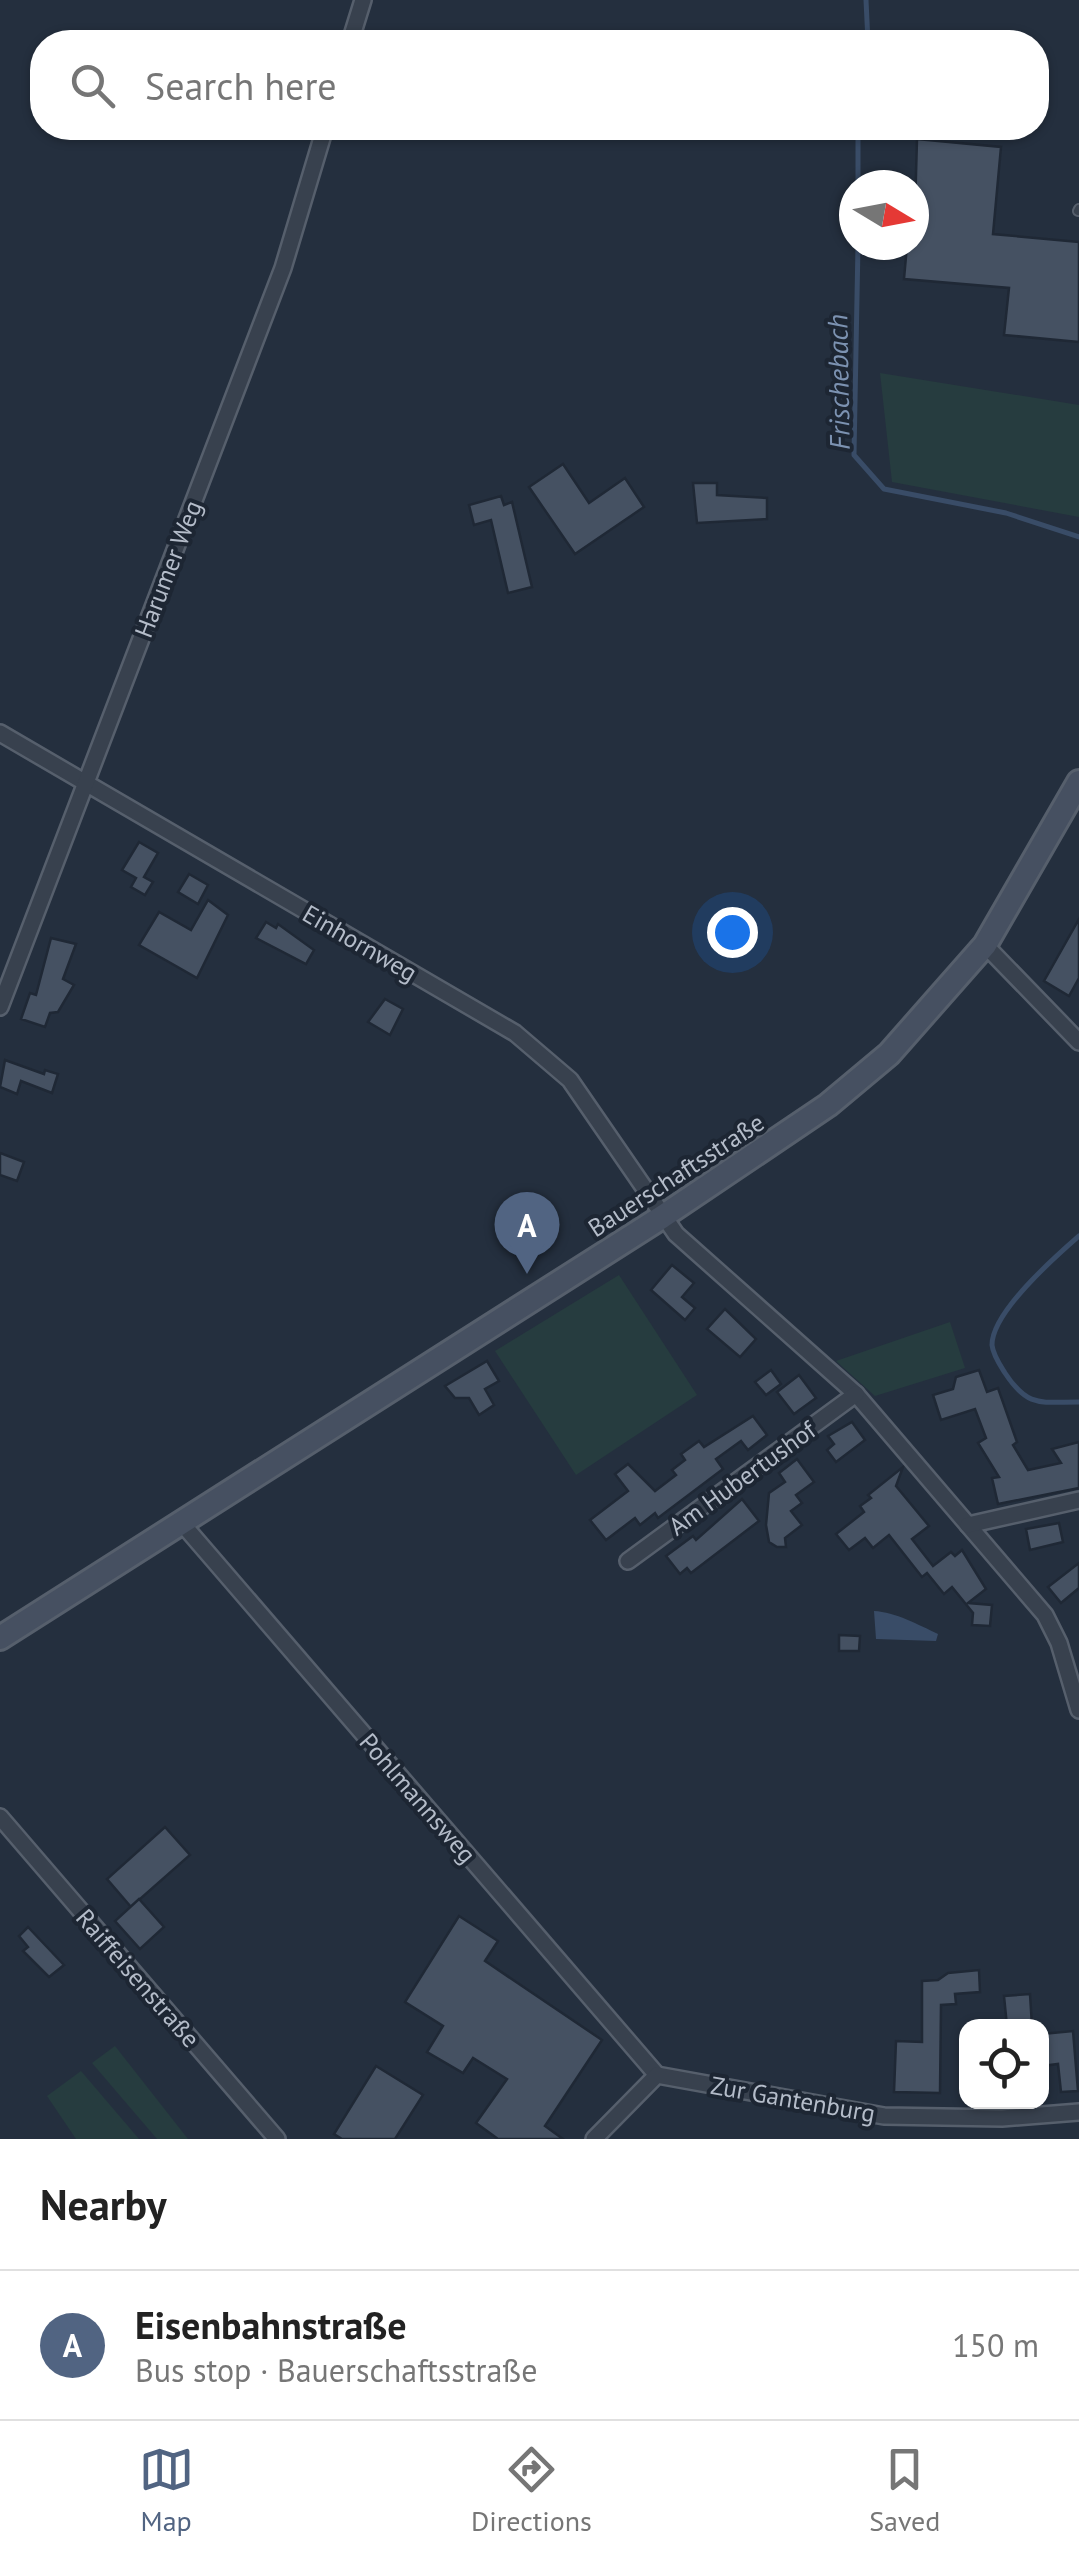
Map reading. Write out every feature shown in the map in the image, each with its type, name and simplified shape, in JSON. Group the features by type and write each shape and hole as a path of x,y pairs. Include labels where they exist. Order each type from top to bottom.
{"street":[{"path":"354,30 363,0"},
{"name":"Harumer Weg","path":"0,1006 283,268 321,140"},
{"name":"Einhornweg","path":"0,734 544,1054 570,1080 662,1218 856,1394 1045,1615 1059,1643 1079,1710"},
{"name":"Bauerschaftsstraße","path":"0,1638 662,1218 828,1105 888,1054 985,945 1079,782"},
{"path":"985,945 1079,1042"},
{"name":"Am Hubertushof","path":"628,1561 856,1394"},
{"path":"968,1525 1079,1500"},
{"name":"Pohlmannsweg","path":"180,1521 657,2076"},
{"name":"Raiffeisenstraße","path":"0,1817 277,2139"},
{"path":"594,2139 657,2076"},
{"name":"Zur Gantenburg","path":"657,2076 884,2116 1002,2118 1079,2112"}],"green space":[{"path":"880,373 1079,405 1079,517 892,482"},
{"path":"619,1275 697,1395 576,1475 495,1351"},
{"path":"950,1322 965,1368 875,1396 836,1361"},
{"path":"115,2046 188,2139 157,2139 92,2063"},
{"path":"81,2071 139,2139 76,2139 47,2096"}],"water":[{"path":"874,1611 898,1616 938,1634 936,1641 876,1639"}],"building":[{"path":"917,140 1001,147 993,234 1079,242 1079,342 1004,335 1009,288 904,279 906,260 929,260 929,170 916,170"},
{"path":"563,464 589,503 625,478 644,507 575,554 529,487"},
{"path":"693,483 717,483 717,495 767,498 767,519 697,523"},
{"path":"501,496 504,505 512,502 532,587 508,593 491,520 474,525 469,505"},
{"path":"139,842 158,853 144,877 153,882 145,895 131,887 136,878 122,870"},
{"path":"189,874 208,885 198,904 178,892"},
{"path":"208,900 228,915 197,978 139,945 159,912 191,930"},
{"path":"1079,919 1079,978 1069,996 1044,981"},
{"path":"266,922 276,928 278,924 314,950 306,964 256,938"},
{"path":"51,938 76,944 63,979 74,985 58,1012 50,1013 45,1027 21,1019 30,993 36,995"},
{"path":"385,999 403,1009 390,1035 368,1022"},
{"path":"5,1060 44,1074 45,1070 58,1074 52,1093 21,1081 17,1094 0,1087"},
{"path":"0,1153 24,1162 17,1181 0,1175"},
{"path":"672,1265 694,1283 682,1297 695,1308 685,1320 651,1290"},
{"path":"725,1309 756,1339 740,1357 707,1329"},
{"path":"487,1361 499,1381 485,1389 494,1405 479,1415 469,1398 455,1398 445,1386"},
{"path":"771,1370 781,1384 766,1395 755,1382"},
{"path":"979,1370 987,1392 998,1388 1017,1442 1013,1445 1028,1470 1061,1463 1052,1449 1079,1442 1079,1488 998,1504 992,1478 999,1477 978,1443 986,1438 975,1409 941,1420 933,1395 953,1389 956,1377"},
{"path":"799,1375 816,1398 794,1414 777,1392"},
{"path":"753,1416 767,1435 748,1450 741,1441 716,1459 723,1469 658,1518 655,1513 640,1525 635,1518 606,1540 590,1520 628,1491 615,1474 628,1464 655,1491 676,1475 672,1470 685,1460 681,1454 699,1441 704,1447"},
{"path":"852,1422 865,1440 836,1462 827,1450 834,1444 828,1436"},
{"path":"797,1459 814,1482 796,1495 802,1503 791,1511 802,1525 785,1538 786,1547 777,1547 769,1542 766,1525 769,1493 785,1482 779,1473"},
{"path":"903,1467 896,1486 929,1526 912,1539 933,1566 951,1552 955,1556 962,1550 986,1589 968,1603 992,1605 990,1626 972,1625 973,1613 952,1587 944,1594 927,1573 922,1577 889,1535 873,1548 865,1538 849,1550 836,1534 864,1512 860,1506 871,1498 868,1495"},
{"path":"742,1499 759,1521 691,1573 687,1568 680,1574 666,1556 693,1536 696,1540"},
{"path":"1059,1523 1063,1542 1030,1550 1026,1529"},
{"path":"1079,1563 1079,1588 1061,1603 1048,1587"},
{"path":"839,1635 860,1636 859,1651 839,1651"},
{"path":"165,1827 190,1855 131,1907 107,1879"},
{"path":"139,1899 164,1927 140,1949 115,1921"},
{"path":"459,1916 498,1941 485,1961 602,2040 545,2126 563,2139 498,2139 476,2123 507,2079 473,2058 463,2073 427,2052 443,2026 405,2002"},
{"path":"28,1927 64,1965 49,1977 23,1951 28,1947 19,1936"},
{"path":"979,1970 980,1992 955,1994 956,2004 941,2005 940,2093 894,2092 896,2041 922,2042 922,1981"},
{"path":"1030,1994 1032,2019 1006,2019 1004,1996"},
{"path":"1073,2031 1078,2091 1061,2092 1058,2064 1049,2065 1049,2033"},
{"path":"376,2066 423,2095 395,2139 342,2139 334,2134"}],"waterway":[{"name":"Frischebach","path":"866,0 867,30"},
{"name":"Frischebach","path":"858,140 858,170"},
{"name":"Frischebach","path":"858,260 854,455 884,489 1006,513 1079,537"},
{"name":"Frischebach","path":"1079,1236 1013,1302 1002,1317 992,1345 1005,1373 1028,1398 1079,1402"}],"place":[{"name":"Eisenbahnstraße","path":"527,1274"}]}
